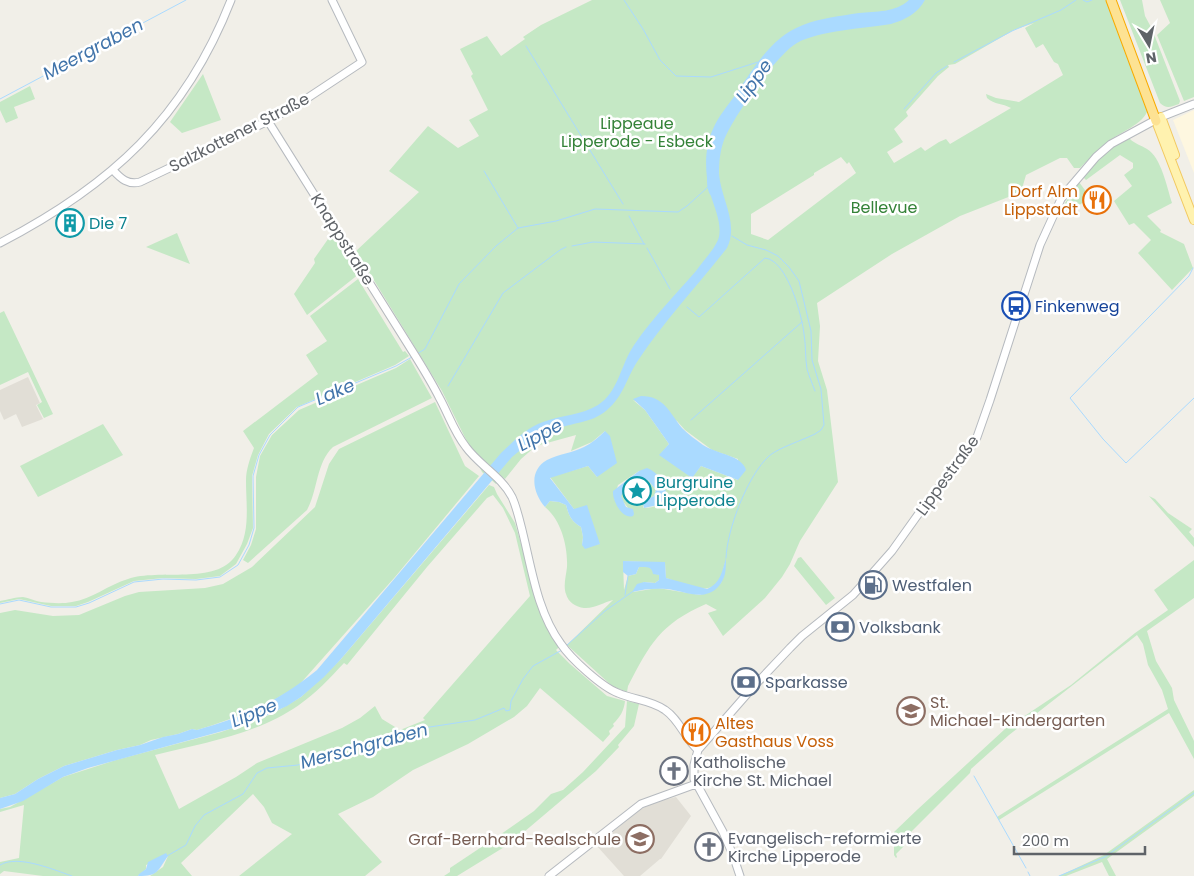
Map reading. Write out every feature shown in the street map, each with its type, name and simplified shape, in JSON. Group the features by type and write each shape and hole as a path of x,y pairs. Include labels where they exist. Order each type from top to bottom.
{"highway":[{"path":"1111,0 1128,34"},
{"path":"1117,0 1159,119"}],"main road":[{"path":"0,243 67,204 114,170 151,133 181,96 207,54 231,0"},
{"name":"Salzkottener Straße","path":"114,170 120,178 128,183 140,182 268,121 306,99 362,62 332,0"},
{"name":"Lippestraße","path":"698,750 790,648 853,595 892,551 927,502 970,449 977,436 990,400 1040,245 1061,199 1096,157 1111,144 1159,119 1194,104"},
{"path":"1159,119 1194,207"},
{"path":"1159,119 1194,220"},
{"name":"Knappstraße","path":"268,121 415,355 440,397 465,446 508,490 515,504 535,585 552,631 562,646 607,687 625,696 653,704 668,712 683,730 692,745 698,750"},
{"path":"698,750 693,774 696,784 723,832 734,855 740,876"},
{"path":"549,876 641,804 696,784"}],"shaded area":[{"path":"1194,110 1194,173 1173,120"},
{"path":"28,377 40,403 36,405 43,419 22,427 16,414 4,420 0,411 0,390"},
{"name":"Graf-Bernhard-Realschule","path":"676,797 691,816 661,859 640,876 624,876 596,845 641,809 656,802"}],"green space":[{"path":"592,0 1107,0 1148,109 1137,124 1111,139 1080,168 1074,168 1067,158 1060,158 1026,175 1021,192 960,216 892,254 817,303 820,326 818,361 827,390 838,482 800,541 782,577 765,598 723,636 708,613 717,610 706,604 678,619 650,647 628,686 627,692 612,686 567,645 613,600 588,608 570,602 565,588 567,559 565,542 551,512 545,507 550,501 566,505 571,518 581,527 582,545 600,544 550,477 588,466 597,477 605,431 592,442 571,451 576,435 536,446 521,459 505,479 501,476 496,484 482,472 442,391 356,251 419,192 389,171 428,126 458,148 479,136 469,120 488,110 460,49 487,36 501,56 525,39 523,37 541,25","holes":["1034,23 1025,28 1036,48 1043,44 1054,62 1058,64 1063,75 1019,102 996,98 986,94 990,100 1011,108 950,144 946,139 925,151 921,147 894,163 887,152 903,142 894,129 908,116 906,112 938,76 949,67 948,65 955,64 1014,30","841,157 847,164 849,162 856,173 768,240 751,234 751,214 814,175 814,173","633,400 677,421 685,430 712,450 738,459 738,480 701,466 692,477 660,455 669,444 645,410","639,471 666,493 658,505 644,508 646,500 654,496 656,490 648,480 642,479 621,493 621,499 629,509 614,499 618,485","726,560 721,583 700,595 658,588 633,592 644,582 655,583 659,580 659,575 649,567 639,567 636,574 628,576 624,590 623,561 665,563 666,578 693,587 707,588 713,586 721,577"]},
{"path":"1120,0 1142,0 1145,16 1152,29 1180,101 1179,104 1169,107 1160,103"},
{"path":"1160,0 1194,0 1194,97 1184,101 1157,35 1170,23"},
{"path":"203,74 221,120 182,133 170,122"},
{"path":"30,86 35,99 14,107 18,118 6,123 0,110 0,102"},
{"path":"1126,139 1130,139 1147,149 1160,165 1172,203 1147,216 1161,230 1160,232 1184,244 1193,268 1172,290 1138,253 1151,240 1134,223 1129,225 1114,201 1132,186 1124,175 1133,168 1133,163 1120,155 1086,180 1082,176 1111,148"},
{"path":"1079,182 1090,197 1073,210 1065,208 1063,213 1059,212"},
{"path":"333,232 359,274 307,315 294,294 315,263 314,259"},
{"path":"177,233 190,264 146,247"},
{"path":"358,279 403,352 405,351 409,356 395,365 297,407 269,434 258,455 252,476 253,528 236,564 220,576 196,579 163,578 134,581 76,606 51,606 19,599 0,603 0,601 17,597 41,602 72,602 86,598 128,579 141,576 201,573 215,570 227,564 241,547 246,529 246,477 248,464 254,448 243,431 318,374 306,355 327,341 310,316"},
{"path":"4,311 53,414 44,418 37,405 42,402 28,372 0,385 0,313"},
{"path":"410,359 432,398 333,447 323,461 307,510 248,563 243,560 251,545 256,529 256,477 260,456 272,435 299,410 396,368"},
{"path":"435,402 465,466 479,476 395,577 299,685 262,706 224,721 64,766 38,779 15,794 0,798 0,613 15,610 53,616 79,615 139,592 205,588 223,584 252,567 315,507 329,464 339,449"},
{"path":"103,424 123,455 38,497 20,466"},
{"path":"489,485 494,487 515,523 542,615 549,632 559,647 556,650 607,696 625,701 621,714 609,731 610,734 603,742 540,688 527,706 514,717 468,744 413,770 373,797 338,814 382,862 365,876 239,876 292,834 272,823 264,807 253,794 181,863 192,876 150,876 163,867 168,856 146,865 146,869 138,876 43,876 4,871 0,874 0,862 19,858 24,805 0,812 0,809 10,807 63,777 116,760 221,732 272,714 301,697 341,659","holes":["493,495 503,508 515,533 530,596 423,718 425,720 400,730 382,719 375,706 360,718 342,728 257,763 179,809 155,755 211,742 248,730 283,715 299,705 328,680 344,663 347,665 427,567 487,498"]},
{"path":"1149,496 1155,499 1168,513 1192,529 1189,532 1194,538 1194,547"},
{"path":"801,557 835,598 826,605 794,566 798,558"},
{"path":"1194,560 1194,598 1147,631 1156,661 1172,688 1174,700 1194,741 1194,759 1169,713 999,820 997,817 1168,709 1162,690 1148,665 1143,644 1137,635 1009,735 971,769 970,773 907,836 905,845 896,854 896,858 894,855 894,832 1005,729 1071,685 1135,633 1168,610 1154,590"},
{"path":"627,701 639,704 634,726 618,745 619,747 596,771 511,843 457,876 444,876 450,872 450,868 534,811 551,794 563,790 583,772 625,727"},
{"path":"1194,790 1194,796 1107,859 1116,876 1109,876 1102,862 1066,876 1059,876 1104,855"}],"water":[{"name":"Lippe","path":"909,0 925,0 911,15 891,24 829,33 797,43 788,49 767,72 736,117 724,140 720,157 720,183 731,229 727,248 649,345 635,365 617,399 601,415 548,432 512,457 324,677 301,697 287,706 248,724 88,768 63,777 23,801 0,809 0,798 15,794 38,779 64,766 163,737 192,729 197,730 230,720 260,707 289,691 317,670 501,453 520,435 550,420 592,408 610,394 627,357 645,330 696,271 718,240 719,223 707,185 707,147 720,116 764,54 782,37 803,25 831,18 892,9"},
{"path":"641,396 661,402 682,428 692,437 708,448 739,461 746,470 738,480 701,466 692,478 659,455 669,444 645,410 633,399"},
{"path":"605,431 610,436 617,463 597,477 588,466 550,478 574,509 587,505 600,544 585,549 582,545 581,527 571,518 566,505 550,501 545,507 535,489 535,476 537,470 547,460 584,447"},
{"path":"647,468 661,480 665,488 666,497 658,505 644,508 643,504 654,496 656,490 648,480 636,482 626,489 621,496 626,507 633,509 633,516 625,515 616,504 613,491 639,471"},
{"path":"726,558 726,570 723,580 712,591 700,595 663,589 645,589 632,592 637,584 644,582 655,583 659,580 659,575 653,574 650,568 646,567 639,567 636,574 628,576 623,572 623,561 665,562 666,578 707,589 718,580"},
{"path":"166,853 168,856 157,872 138,876 146,869 148,862"}],"waterway":[{"name":"Meergraben","path":"0,99 186,0"},
{"name":"Lippe","path":"624,0 660,60 676,76 711,77 758,62"},
{"path":"954,62 1012,31 1061,10 1076,0"},
{"path":"1083,0 1087,2 1092,0"},
{"path":"526,46 623,204"},
{"path":"904,109 936,73 947,66"},
{"path":"484,171 518,228"},
{"name":"Lake","path":"417,354 425,349 459,284 496,246 518,228 556,221 595,209 678,212 708,187"},
{"path":"629,216 644,244"},
{"path":"726,558 730,532 740,503 746,489 761,465 773,453 815,434 824,425 821,389 812,360 811,331 799,281 778,256 766,250 747,245 732,236"},
{"path":"572,246 593,242 645,244"},
{"path":"448,386 503,293 566,247"},
{"path":"647,248 670,289"},
{"path":"687,307 699,317 765,258 773,261 786,278 797,302 804,334 807,369 815,391"},
{"path":"1193,268 1189,276 1070,398 1103,439 1126,463 1194,398"},
{"path":"691,420 802,322"},
{"name":"Lake","path":"0,604 19,600 51,607 76,607 134,582 163,579 196,580 220,577 238,565 249,545 254,528 253,476 259,455 270,435 298,407 396,366 412,357"},
{"path":"625,595 628,576"},
{"name":"Merschgraben","path":"567,645 605,611 632,592"},
{"name":"Merschgraben","path":"167,856 186,845 195,826 204,815 243,794 257,773 267,768 298,765 404,731 475,720 504,708 506,711 510,710 511,701 523,679 533,666 562,650"},
{"path":"974,776 1026,868"},
{"path":"1059,876 1105,857 1194,793"},
{"name":"Merschgraben","path":"0,865 16,861 26,862 72,876"},
{"path":"1028,872 1030,876"}],"place":[{"name":"Dorf Alm Lippstadt","path":"1097,200"},
{"name":"Die 7","path":"70,223"},
{"name":"Finkenweg","path":"1016,306"},
{"name":"Burgruine Lipperode","path":"637,491"},
{"name":"Westfalen","path":"873,585"},
{"name":"Volksbank","path":"840,627"},
{"name":"Sparkasse","path":"746,682"},
{"name":"St. Michael-Kindergarten","path":"911,711"},
{"name":"Altes Gasthaus Voss","path":"696,732"},
{"name":"Katholische Kirche St. Michael","path":"674,771"},
{"name":"Graf-Bernhard-Realschule","path":"640,839"},
{"name":"Evangelisch-reformierte Kirche Lipperode","path":"709,847"}],"park label":[{"name":"Lippeaue Lipperode - Esbeck","path":"637,132"},
{"name":"Bellevue","path":"884,207"}]}
